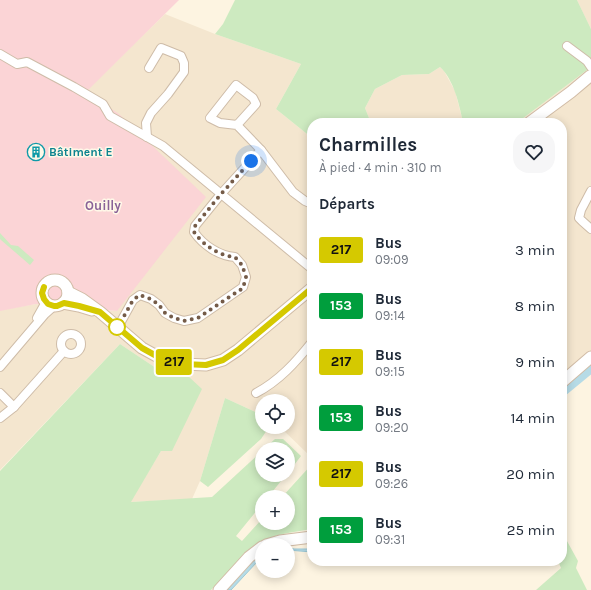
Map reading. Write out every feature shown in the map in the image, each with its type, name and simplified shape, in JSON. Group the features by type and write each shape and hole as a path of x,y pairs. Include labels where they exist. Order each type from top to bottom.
{"street":[{"path":"536,118 591,76 587,61 567,46"},
{"path":"147,137 146,123 151,113 168,94 184,72 184,63 181,56 161,48 149,68"},
{"path":"0,54 16,64 27,62 103,104 110,116 163,146 307,265"},
{"path":"237,126 256,104 253,98 236,85 210,118 220,123 237,126 261,150 293,192 307,202"},
{"path":"118,327 133,300 140,295 151,299 159,305 165,313 184,321 198,318 243,288 246,277 242,265 235,257 227,257 219,254 199,240 194,232 195,226 221,194 261,150"},
{"path":"591,191 581,210 580,218 591,229"},
{"path":"0,367 54,304 68,296 66,286 61,281 53,280 49,282 43,290 43,296 54,304 79,306 100,312"},
{"path":"68,292 82,299 100,312 142,348 162,359 183,364 206,365 223,360 238,350 307,292"},
{"path":"256,394 289,369 307,348"},
{"path":"0,418 14,407 64,351"},
{"path":"567,378 591,356"},
{"path":"0,393 14,407"},
{"path":"295,539 307,537"},
{"path":"219,590 255,552"}],"shaded area":[{"path":"0,0 179,0 86,92 119,114 206,197 117,311 36,304 0,311"},
{"path":"577,0 591,0 591,29 585,17"},
{"path":"165,14 215,34 301,64 276,109 307,134 307,453 287,434 295,434 295,394 255,394 255,412 225,398 200,481 192,499 130,502 161,451 188,376 156,368 120,344 0,470 0,310 36,304 117,311 85,92"},
{"path":"440,67 444,71 455,91 462,118 369,118 365,108 375,89 402,75 429,74"},
{"path":"591,67 591,361 567,384 567,118 523,118"}],"green space":[{"path":"235,0 577,0 591,29 591,67 523,118 462,118 458,100 452,85 445,72 440,67 429,74 402,75 375,89 365,108 369,118 307,118 307,134 276,109 301,64 215,34 223,24"},
{"path":"0,233 11,245 18,246 34,260 30,265 0,239"},
{"path":"120,344 156,368 188,376 202,389 172,451 161,451 131,502 212,497 255,457 255,482 280,482 274,490 255,490 255,513 236,536 242,541 255,527 255,530 295,530 295,490 288,490 307,470 307,530 269,538 255,538 255,545 211,590 0,590 0,471"},
{"path":"225,398 255,412 255,434 264,434 261,439 258,442 255,442 255,444 208,487 200,481"},
{"path":"275,439 283,439 286,442 272,442"},
{"path":"295,450 301,456 295,464"},
{"path":"567,541 578,561 576,568 587,590 536,590 561,568 560,566 567,566"}],"water":[{"path":"591,365 591,370 584,376 573,381 567,386 567,383"},
{"path":"295,549 307,549 307,552 295,551"},
{"path":"255,559 255,564 231,590 225,590"}],"waterway":[{"path":"567,386 591,366"}],"bus line":[{"name":"217","path":"44,287 42,293 48,304 57,306 64,303 100,312 142,348 162,359 183,364 206,365 223,360 238,350 307,292"}],"place":[{"name":"Bâtiment E","path":"36,152"}],"district":[{"name":"Ouilly","path":"103,205"}],"route":[{"path":"117,327 133,300 140,295 151,299 159,305 165,313 184,321 198,318 243,288 246,277 242,265 235,257 227,257 219,254 199,240 194,232 195,226 251,161"}]}
